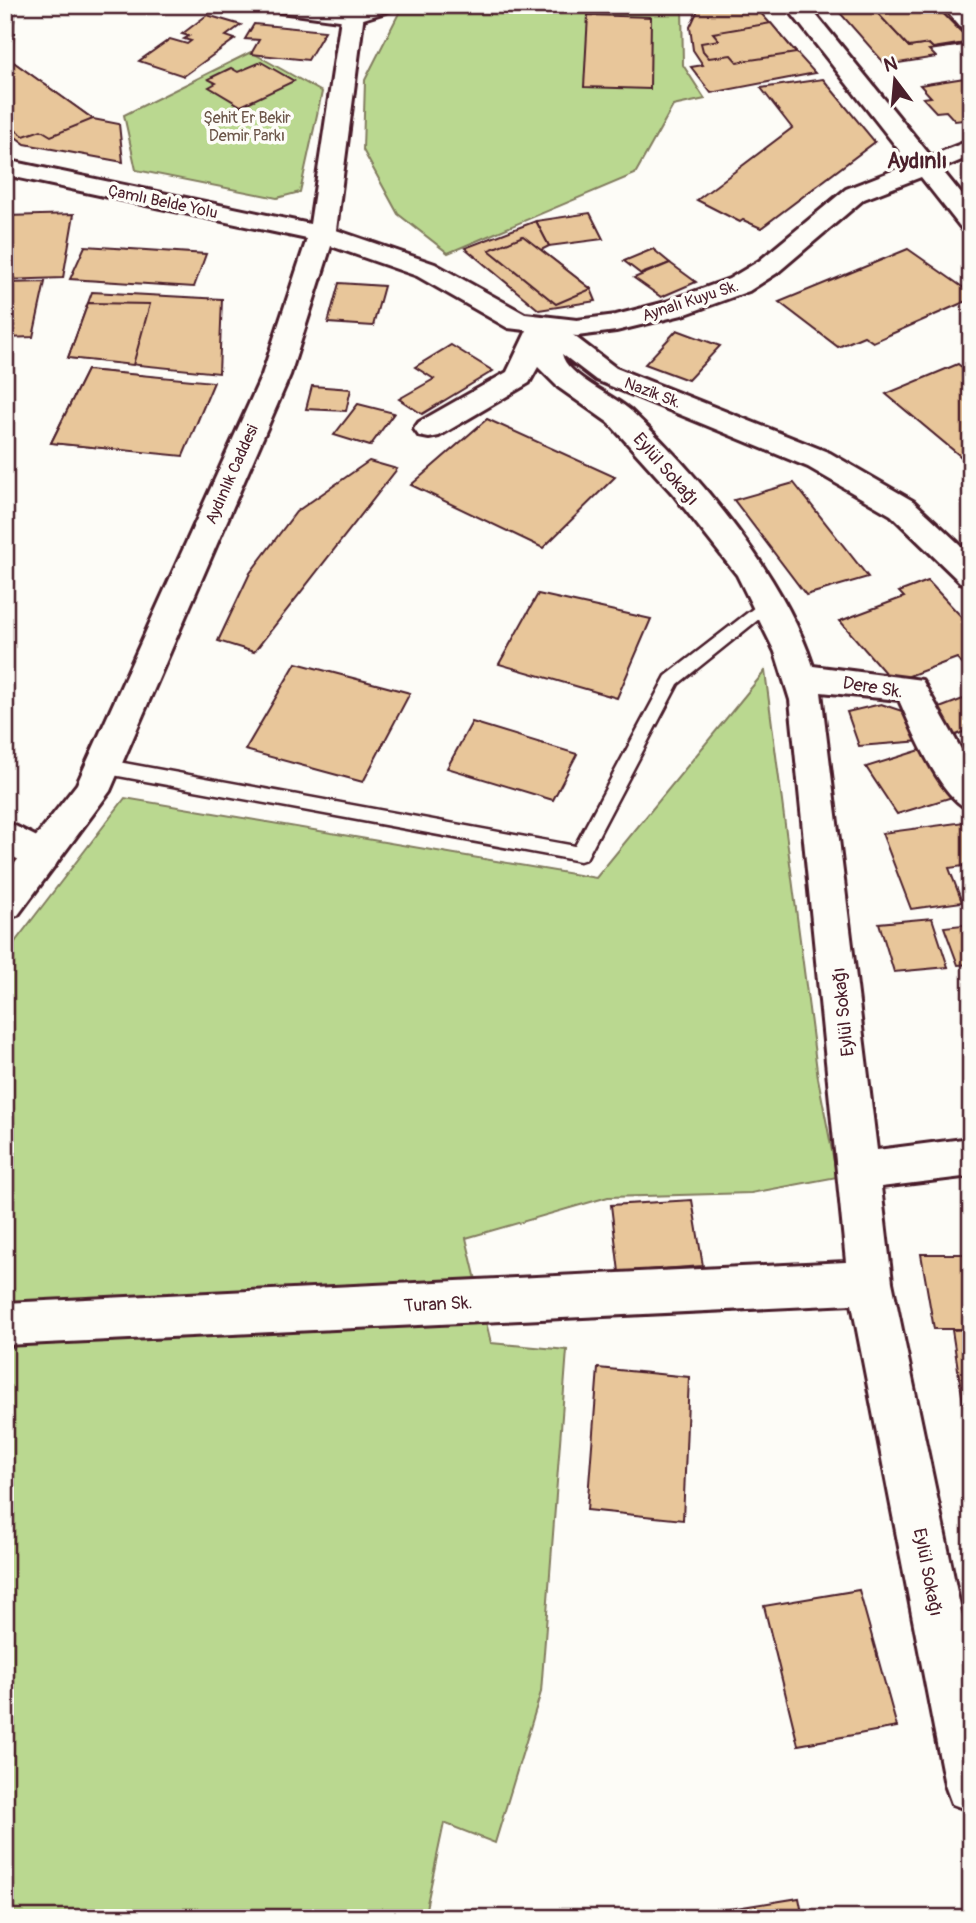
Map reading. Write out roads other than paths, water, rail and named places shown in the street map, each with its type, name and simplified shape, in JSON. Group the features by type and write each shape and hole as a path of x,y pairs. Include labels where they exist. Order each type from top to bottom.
{"street":[{"path":"280,5 354,10 384,5"},
{"path":"796,5 971,223"},
{"name":"Aydınlık Caddesi","path":"5,904 92,791 276,375 322,234 354,10"},
{"name":"Aynalı Kuyu Sk.","path":"543,326 596,327 720,294 768,267 855,194 971,147"},
{"path":"927,166 971,200"},
{"name":"Çamlı Belde Yolu","path":"5,167 322,234"},
{"name":"Nazik Sk.","path":"322,234 426,270 508,318 543,326 606,374 819,460 902,508 971,574"},
{"path":"429,429 519,377 543,326"},
{"name":"Eylül Sokağı","path":"543,326 549,362 568,381 619,416 751,570 792,652 807,700 870,1282 971,1784"},
{"name":"Dere Sk.","path":"800,677 910,689 940,749 971,796"},
{"path":"5,835 42,856"},
{"path":"859,1171 971,1157"},
{"name":"Turan Sk.","path":"5,1324 870,1282"}],"lane":[{"path":"102,766 580,854 671,680 768,603"}],"district":[{"name":"Aydınlı","path":"917,161"}],"park label":[{"name":"Şehit Er Bekir Demir Parkı","path":"247,126"}]}
